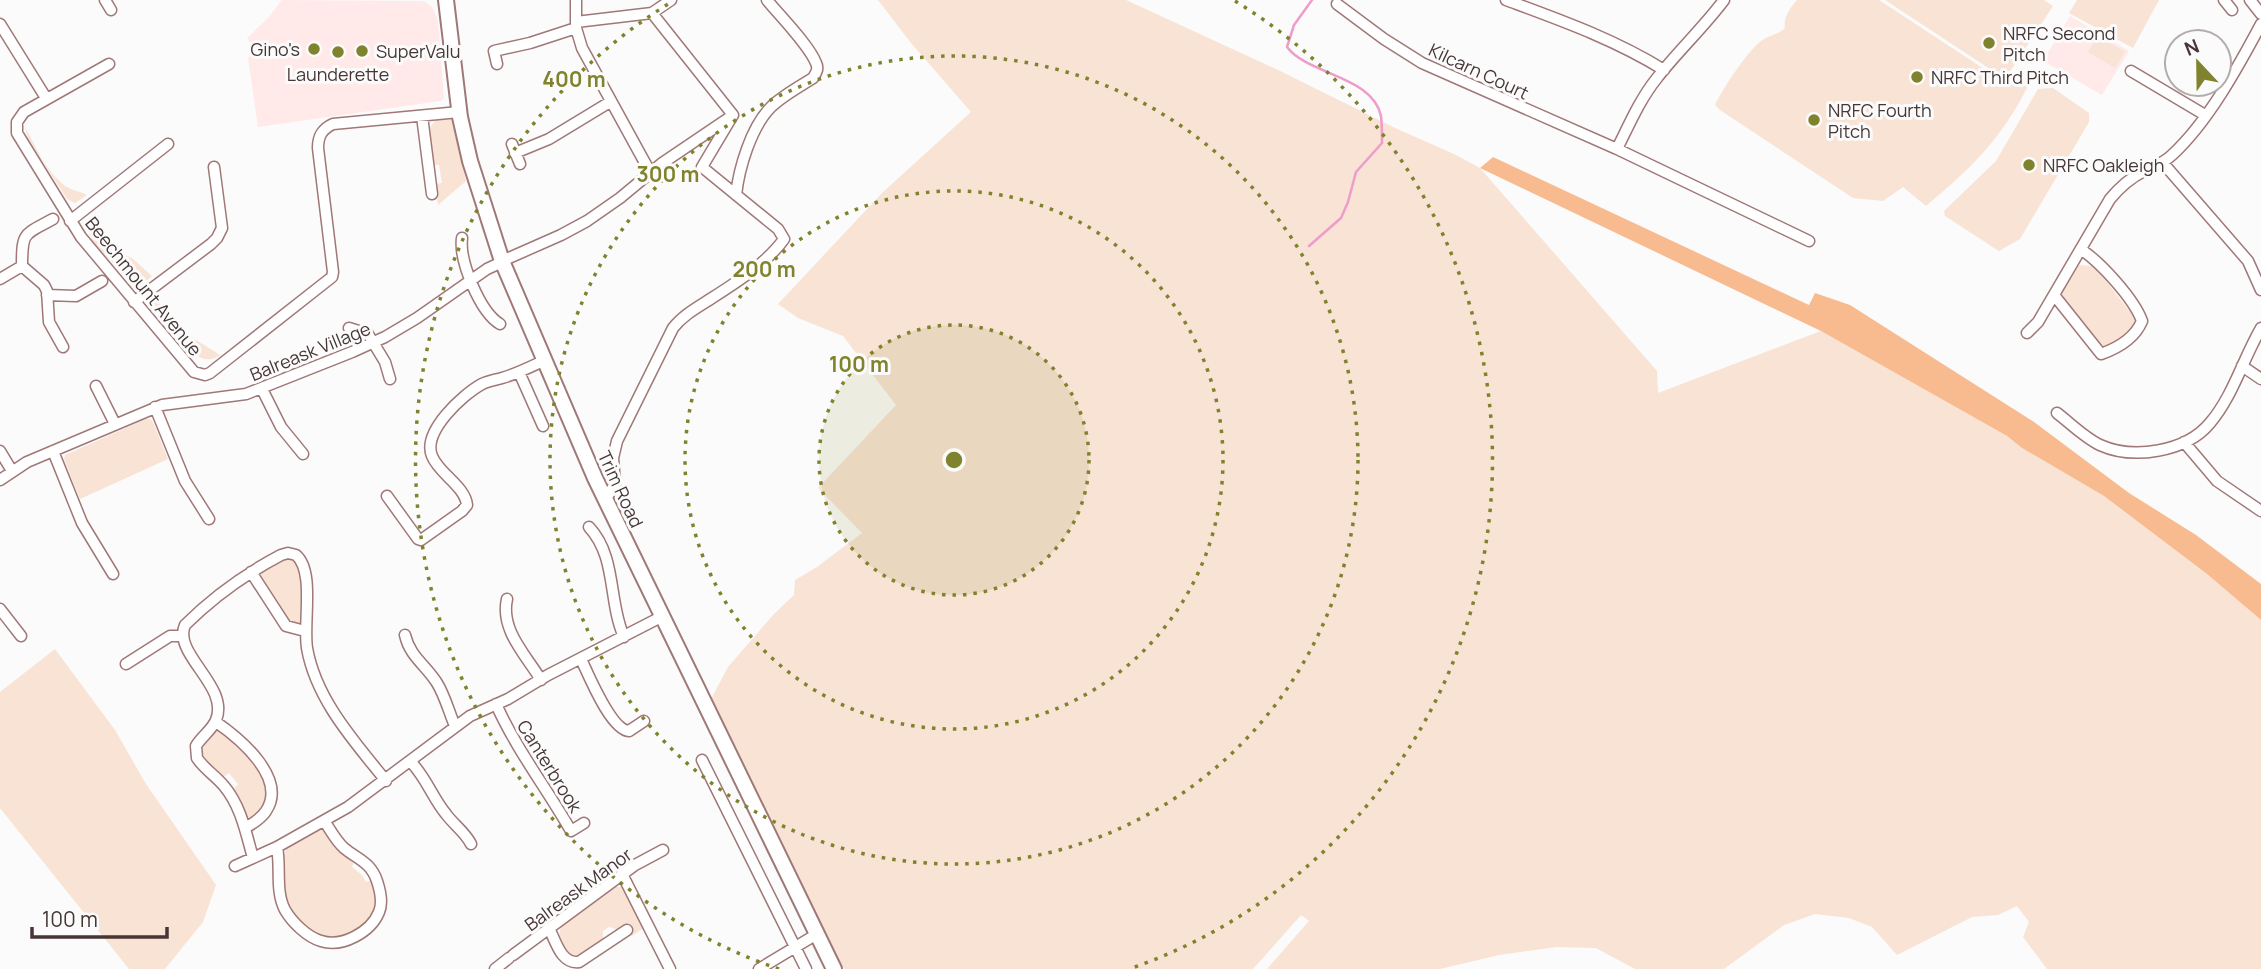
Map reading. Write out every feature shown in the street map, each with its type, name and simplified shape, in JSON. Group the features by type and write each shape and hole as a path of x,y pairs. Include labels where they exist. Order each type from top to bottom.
{"main road":[{"name":"Trim Road","path":"446,0 459,112 470,161 502,262 605,500 834,969"}],"street":[{"path":"105,0 111,10"},
{"path":"576,0 576,25 582,48 650,172"},
{"path":"497,64 494,51 530,43 576,25 652,13 671,0"},
{"path":"736,195 739,169 761,120 771,106 813,78 817,71 817,64 809,51 767,0"},
{"path":"1506,0 1583,28 1664,70"},
{"path":"1617,149 1643,97 1724,0"},
{"path":"2224,0 2232,10"},
{"path":"2250,0 2261,14"},
{"name":"Kilcarn Court","path":"1338,4 1384,39 1422,63 1617,149 1809,241"},
{"path":"605,500 615,484 613,458 617,441 673,328 680,319 733,285 776,250 784,239 778,229 702,167 733,116 652,13"},
{"path":"0,24 46,98"},
{"path":"2027,333 2038,322 2110,199 2124,184 2163,163 2178,149 2205,115 2261,24"},
{"name":"Beechmount Avenue","path":"109,64 46,98 19,117 17,133 80,237 194,372 205,374 210,373 332,278 318,148 323,130 333,124 459,112"},
{"path":"2131,71 2205,115"},
{"path":"520,164 514,148 549,139 610,102"},
{"path":"422,116 432,194"},
{"name":"Balreask Village","path":"0,480 12,471 53,451 155,407 181,401 246,394 375,342 417,318 487,269 587,221 620,198 650,172 733,116"},
{"path":"71,221 168,144"},
{"path":"2163,163 2248,261 2261,290"},
{"path":"134,302 211,244 220,233 222,228 214,167"},
{"path":"53,219 25,234 22,243 22,266 44,285 49,322 63,347"},
{"path":"462,238 461,254 471,280 489,316 500,324"},
{"path":"2054,295 2101,354 2114,349 2138,332 2143,321 2139,311 2095,260 2082,250"},
{"path":"0,279 22,266"},
{"path":"47,295 76,296 102,281"},
{"path":"349,328 362,330 375,342 390,379"},
{"path":"2057,413 2100,445 2129,452 2171,448 2209,425 2225,401 2261,328"},
{"path":"387,496 421,540 462,511 467,505 464,495 431,454 433,432 461,399 479,386 543,361"},
{"path":"2242,366 2261,379"},
{"path":"519,372 543,426"},
{"path":"96,386 116,424"},
{"path":"262,389 281,428 303,454"},
{"path":"155,407 185,481 209,519"},
{"path":"2184,442 2217,481 2261,512"},
{"path":"0,451 12,471"},
{"path":"53,451 82,523 113,574"},
{"path":"589,527 598,537 606,555 615,614 624,637"},
{"path":"253,858 233,798 197,758 196,746 216,722 218,705 182,636 185,625 195,614 251,572 281,555 292,554 299,558 305,568 305,631 312,667 330,706 386,781"},
{"path":"251,572 286,626 305,631"},
{"path":"507,599 504,612 509,631 541,680"},
{"path":"0,609 21,636"},
{"name":"Canterbrook","path":"235,866 325,822 386,781 455,726 661,618"},
{"path":"405,635 415,659 440,688 455,726"},
{"path":"126,664 170,636 182,636"},
{"path":"581,659 618,727 629,732 644,721"},
{"name":"Canterbrook","path":"496,704 514,741 571,831 584,823"},
{"path":"216,722 253,754 270,783 270,803 266,812 245,828"},
{"path":"702,760 806,969"},
{"path":"411,762 429,784 444,812 471,844"},
{"path":"277,847 281,898 291,918 311,937 321,942 331,943 353,937 363,931 379,913 381,895 372,870 360,858 345,849 325,822"},
{"name":"Balreask Manor","path":"495,969 622,874 663,850"},
{"path":"622,874 670,969"},
{"path":"549,928 564,958 573,962 579,962 627,930"},
{"path":"760,969 817,934"}],"shaded area":[{"path":"282,0 424,1 432,7 438,20 444,98 440,101 258,127 248,58 255,50 247,38"},
{"path":"878,0 1126,0 1480,168 1657,371 1658,393 1821,331 2007,436 2022,448 2104,496 2207,574 2261,620 2261,969 2047,969 2023,937 2029,922 2017,906 1998,915 1972,917 1897,955 1872,927 1849,918 1815,914 1784,925 1724,969 1635,969 1596,948 1556,947 1499,955 1440,969 1267,969 1309,921 1301,915 1253,969 844,969 710,701 728,667 794,595 795,580 862,533 818,488 896,405 843,336 798,318 778,304 882,193 971,112"},
{"path":"1797,0 1879,0 2004,82 2028,86 1996,138 1957,179 1926,206 1903,187 1883,201 1853,198 1715,105 1753,48 1785,28 1786,17"},
{"name":"NRFC Second Pitch","path":"1885,0 2044,0 2053,6 2005,79"},
{"path":"2077,0 2159,0 2133,48 2069,13"},
{"path":"2070,16 2129,51 2102,95 2043,61"},
{"path":"2098,36 2125,52 2115,68 2088,52"},
{"name":"NRFC Oakleigh","path":"2053,88 2089,113 2089,122 2020,239 1999,251 1945,216 1944,211 1996,161 2038,89"},
{"path":"437,118 451,118 466,181 438,205 435,184 442,183 439,165 432,165 428,130"},
{"path":"25,127 43,160 60,182 87,195 75,203 67,199 28,138"},
{"path":"1493,157 1809,305 1815,293 1850,305 2034,422 2129,493 2196,535 2261,584 2261,620 2207,574 2104,496 2022,448 2007,436 1821,331 1480,168"},
{"path":"93,214 111,249 132,258 152,276 142,283 131,283 93,242 87,227"},
{"path":"2079,265 2092,266 2099,272 2138,322 2127,335 2108,347 2103,348 2062,297 2062,292"},
{"path":"156,295 174,323 220,355 211,359 202,358 183,345 154,309"},
{"path":"146,419 153,422 168,459 80,499 64,459 65,455"},
{"path":"288,556 298,560 303,584 302,619 299,624 294,625 286,620 260,575 262,569"},
{"path":"55,649 115,730 146,784 216,885 203,922 165,969 129,969 0,808 0,692"},
{"path":"218,729 245,750 260,772 266,794 262,809 252,817 247,815 234,789 238,784 229,773 223,777 202,753 205,739"},
{"path":"322,829 355,860 352,867 366,882 373,880 378,899 372,917 357,930 341,937 325,937 310,930 294,915 284,897 282,872 286,848"},
{"path":"614,887 622,887 625,890 645,927 632,936 625,926 619,930 609,927 603,931 603,940 578,957 568,955 559,936 561,926"}],"waterway":[{"path":"1309,246 1341,218 1356,172 1382,143 1381,116 1376,103 1366,92 1309,64 1287,47 1294,25 1312,0"}],"place":[{"name":"NRFC Second Pitch","path":"1989,43"},
{"name":"Gino's","path":"314,49"},
{"name":"SuperValu","path":"362,51"},
{"name":"Launderette","path":"338,52"},
{"name":"NRFC Third Pitch","path":"1917,77"},
{"name":"NRFC Fourth Pitch","path":"1814,120"},
{"name":"NRFC Oakleigh","path":"2029,165"}]}
